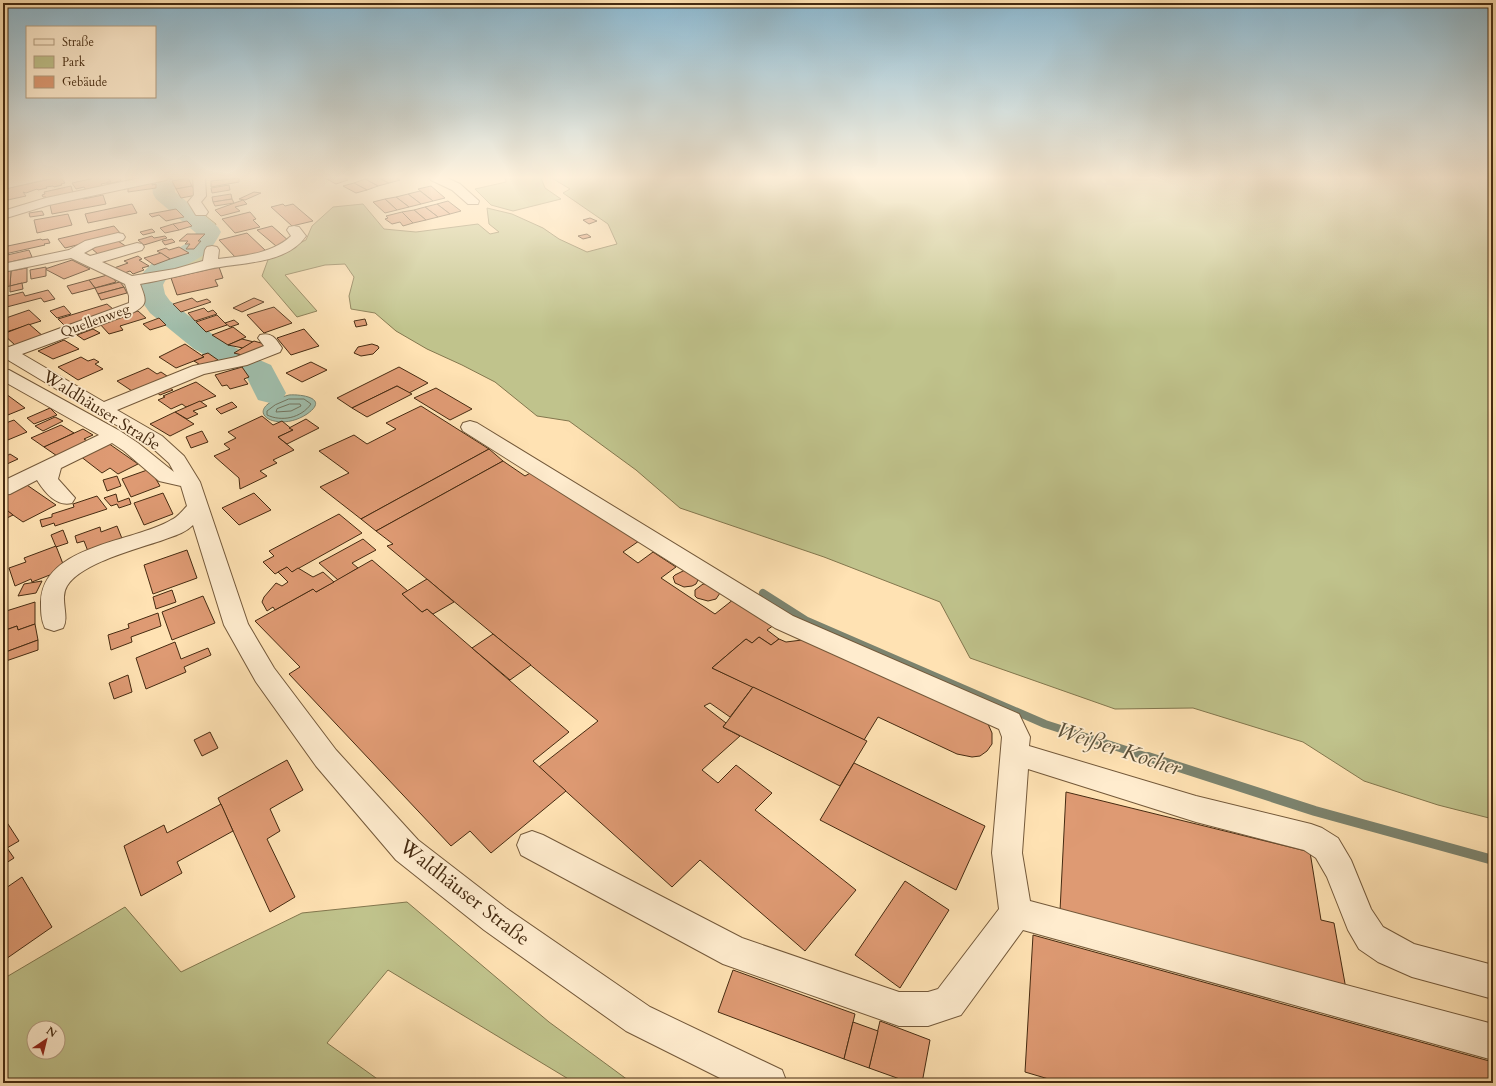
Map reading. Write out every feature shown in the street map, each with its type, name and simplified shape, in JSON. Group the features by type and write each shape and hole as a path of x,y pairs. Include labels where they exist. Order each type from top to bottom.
{"street":[{"path":"73,253 122,278 138,280 175,274 211,257 237,261 285,247 295,242 299,236 294,230"},
{"path":"3,268 73,253 90,244 118,237"},
{"path":"89,261 137,247"},
{"name":"Quellenweg","path":"5,359 58,334 124,311 136,305 138,280"},
{"path":"103,409 199,370 234,362 274,348 266,338"},
{"name":"Waldhäuser Straße","path":"5,359 23,361 155,440 177,460 194,495 236,625 266,675 326,758 407,850 495,919 638,1019 769,1083"},
{"name":"Waldhäuser Straße","path":"5,359 131,447 166,477 194,495"},
{"path":"470,427 784,622 1010,722 1016,736 1007,853 1016,913 949,1003 928,1009 899,1009 735,952 532,845"},
{"path":"3,489 113,435"},
{"path":"53,464 47,480 65,498"},
{"path":"54,622 52,595 57,582 68,570 86,560 179,525 194,495"},
{"path":"1014,753 1196,809 1311,838 1327,848 1340,870 1359,920 1371,938 1390,950 1412,960 1493,982"},
{"path":"1016,913 1493,1042"}],"green space":[{"path":"203,228 215,228 211,239 210,264 156,273 193,251 204,240 208,232"},
{"path":"311,228 383,228 416,232 449,228 482,228 490,234 499,232 494,228 542,228 559,239 587,252 617,244 610,228 1493,228 1493,819 1438,805 1364,781 1303,742 1193,708 1115,709 970,658 940,602 824,557 680,508 636,470 569,421 537,416 495,382 427,349 396,331 375,313 351,309 349,296 354,277 345,264 325,265 285,275 317,311 297,317 262,276 269,257 306,240"},
{"path":"407,902 549,1022 632,1083 575,1083 388,970 327,1043 383,1083 3,1083 3,979 125,907 181,972 302,913"}],"water":[{"path":"289,395 306,396 315,401 316,404 307,414 295,420 284,422 266,418 263,413 265,407 273,401"}],"building":[{"path":"36,228 60,228 37,233"},
{"path":"107,228 115,228 121,234 65,248 58,239"},
{"path":"160,228 177,228 179,230 165,233"},
{"path":"177,228 187,228 179,230"},
{"path":"230,228 257,228 235,233"},
{"path":"274,228 290,242 276,246 257,230"},
{"path":"152,229 155,232 143,235 140,232"},
{"path":"247,233 266,251 237,259 219,240"},
{"path":"187,234 205,234 198,241 201,241 194,249 186,249 190,244 185,244 188,241 179,241"},
{"path":"587,234 591,237 583,239 578,236"},
{"path":"152,236 154,238 165,236 167,238 144,245 138,240"},
{"path":"41,239 48,239 50,243 5,254 3,247"},
{"path":"172,239 175,242 165,245 162,241"},
{"path":"118,241 127,247 99,255 91,248"},
{"path":"179,247 189,253 170,259 157,251 166,248 169,250"},
{"path":"29,250 32,257 6,263 3,256"},
{"path":"161,253 170,259 154,265 144,258"},
{"path":"138,256 142,259 139,260 149,266 142,268 144,270 133,274 130,271 122,274 114,268 128,263 124,261"},
{"path":"72,260 90,269 64,279 45,269"},
{"path":"46,267 46,276 31,279 30,270"},
{"path":"219,267 223,278 215,280 218,286 177,295 171,278"},
{"path":"27,268 27,282 10,286 11,271"},
{"path":"11,271 10,286 3,287 3,272"},
{"path":"111,274 116,282 95,288 89,280"},
{"path":"89,280 95,288 72,294 67,286"},
{"path":"120,282 124,287 98,294 95,288"},
{"path":"22,283 23,289 10,292 10,286"},
{"path":"124,287 127,293 101,300 98,294"},
{"path":"48,290 55,299 44,302 41,298 3,308 3,297 23,292 25,296"},
{"path":"192,298 197,302 207,299 211,302 181,312 173,304"},
{"path":"254,298 264,302 242,312 233,308"},
{"path":"107,304 113,309 102,313 105,315 73,326 71,324 65,326 58,319"},
{"path":"64,306 71,314 57,318 50,311"},
{"path":"274,307 292,323 264,333 247,315"},
{"path":"204,308 208,312 213,310 217,314 195,321 188,313"},
{"path":"29,310 41,321 3,333 3,319"},
{"path":"138,311 146,318 120,326 123,330 109,334 99,323"},
{"path":"217,315 227,325 206,332 196,322"},
{"path":"159,318 166,325 150,330 143,324"},
{"path":"365,319 367,325 356,327 354,321"},
{"path":"234,320 239,324 230,327 225,323"},
{"path":"29,324 44,337 16,346 3,334"},
{"path":"233,327 246,337 228,345 212,335"},
{"path":"93,329 100,333 84,340 77,335"},
{"path":"304,329 319,346 291,355 277,338"},
{"path":"242,339 254,342 243,348 228,345"},
{"path":"64,340 79,349 53,359 38,351"},
{"path":"254,341 268,345 250,357 234,353"},
{"path":"185,344 204,357 176,368 159,357"},
{"path":"372,344 378,346 379,348 373,354 361,356 354,353 358,347"},
{"path":"208,353 218,360 202,366 194,361 204,357 202,355"},
{"path":"81,357 88,361 94,359 99,362 95,364 103,369 78,380 58,367"},
{"path":"311,362 327,370 302,382 286,373"},
{"path":"242,367 249,377 244,379 248,384 230,389 227,385 222,386 215,375"},
{"path":"399,367 428,383 409,393 397,386 352,408 337,398"},
{"path":"148,368 157,374 161,372 170,378 135,393 117,381"},
{"path":"196,382 216,396 186,407 182,404 171,409 158,400 165,397 163,396"},
{"path":"397,386 412,394 367,417 352,408"},
{"path":"168,387 173,390 160,395 156,392"},
{"path":"436,388 472,409 450,420 414,398"},
{"path":"6,394 25,408 3,417 3,395"},
{"path":"200,401 207,406 193,411 198,414 187,419 175,412"},
{"path":"232,402 237,407 221,414 216,409"},
{"path":"421,406 489,449 361,519 320,487 349,473 319,451 354,435 367,444 396,429 386,423"},
{"path":"50,408 57,415 34,424 27,418"},
{"path":"175,412 194,424 170,436 150,424"},
{"path":"262,416 273,425 282,421 293,430 278,437 294,450 273,460 277,463 260,471 267,476 240,489 239,478 214,456 230,449 224,444 236,438 228,432"},
{"path":"55,417 63,421 43,431 35,426"},
{"path":"306,419 319,428 287,444 278,437 293,430 289,428"},
{"path":"14,420 27,432 3,442 3,424"},
{"path":"61,425 74,433 44,447 31,438"},
{"path":"83,429 93,435 84,439 91,443 60,458 44,447"},
{"path":"202,431 208,442 191,448 186,437"},
{"path":"108,443 138,464 118,474 110,468 102,473 80,456"},
{"path":"489,449 503,461 376,531 361,519"},
{"path":"10,454 18,459 7,464 3,462 3,458"},
{"path":"503,461 525,476 532,472 639,541 623,552 638,563 653,552 676,567 661,578 715,614 734,599 774,625 767,630 779,639 771,645 759,637 752,643 746,639 712,668 753,687 730,717 710,703 704,706 726,723 723,727 740,736 702,770 718,783 736,765 772,793 755,810 856,890 805,951 700,860 672,887 539,767 598,721 387,546 393,544 376,531"},
{"path":"150,469 160,486 131,497 122,479"},
{"path":"117,476 121,486 107,491 103,480"},
{"path":"24,483 56,505 23,522 3,508 3,494"},
{"path":"163,493 173,514 144,525 134,503"},
{"path":"254,493 271,510 239,525 222,508"},
{"path":"116,494 118,502 129,498 131,504 119,508 117,504 111,506 104,498"},
{"path":"97,496 107,509 55,526 54,523 42,527 40,520 52,517 52,514 74,507 73,504"},
{"path":"8,511 13,515 3,520 3,513"},
{"path":"339,514 362,533 292,572 287,567 275,574 263,562 274,556 269,551"},
{"path":"117,526 123,541 89,554 84,541 77,543 75,536 100,527 101,532"},
{"path":"63,530 68,543 56,547 51,535"},
{"path":"363,539 376,550 352,563 358,568 338,580 319,563"},
{"path":"56,546 65,569 32,582 31,579 15,586 9,568 26,562 24,558"},
{"path":"187,550 197,578 153,594 144,565"},
{"path":"372,560 408,591 402,594 422,612 427,609 569,732 533,761 566,791 491,853 470,831 451,846 289,674 300,667 255,621 313,589 316,592"},
{"path":"287,567 292,572 298,568 313,577 323,572 334,582 316,592 313,589 275,610 273,607 267,611 262,602 264,597 276,583 282,586 288,582 278,572"},
{"path":"685,570 699,578 696,584 684,587 675,583 673,577"},
{"path":"427,579 454,602 433,614 427,609 422,612 402,594"},
{"path":"42,581 36,593 18,596 24,584"},
{"path":"703,584 707,584 719,590 720,593 716,599 708,601 695,596 695,590"},
{"path":"172,590 176,602 156,609 153,597"},
{"path":"203,596 215,623 172,640 162,612"},
{"path":"35,602 35,624 18,630 17,626 3,631 3,612"},
{"path":"158,613 161,626 131,637 132,642 111,650 108,635 129,628 128,624"},
{"path":"35,624 38,640 3,653 3,631 17,626 18,630"},
{"path":"493,634 531,665 510,680 472,648"},
{"path":"759,637 771,645 779,639 786,642 802,640 976,716 988,724 992,733 992,744 987,751 980,756 972,757 957,754 878,717 864,740 712,668 746,639 752,643"},
{"path":"38,640 38,650 3,662 3,653"},
{"path":"175,642 181,659 208,648 211,655 184,667 186,672 146,689 136,658"},
{"path":"128,675 132,692 114,699 109,683"},
{"path":"753,687 867,741 840,786 723,727"},
{"path":"210,732 218,748 202,756 194,740"},
{"path":"287,760 303,790 270,809 280,831 267,839 295,897 270,912 218,798"},
{"path":"854,763 985,826 956,890 820,820"},
{"path":"1066,792 1310,852 1321,920 1334,923 1346,989 1060,911"},
{"path":"221,804 233,831 177,862 182,873 141,896 124,846 164,825 167,833"},
{"path":"6,821 19,841 7,848 14,858 3,865 3,823"},
{"path":"22,877 52,927 3,961 3,890"},
{"path":"905,881 949,910 900,988 855,955"},
{"path":"1033,935 1493,1062 1493,1083 1062,1083 1025,1072"},
{"path":"733,970 855,1014 844,1059 718,1012"},
{"path":"880,1021 930,1040 922,1083 911,1083 869,1068"},
{"path":"853,1022 878,1031 869,1068 844,1059"}],"waterway":[{"name":"Weißer Kocher","path":"204,228 209,232 198,247 169,263 155,275 149,285 151,295 160,307 205,343 244,365 260,372 270,393"},
{"name":"Weißer Kocher","path":"763,593 807,621 1045,724 1151,758"},
{"name":"Weißer Kocher","path":"1148,757 1315,811 1493,860"}]}
